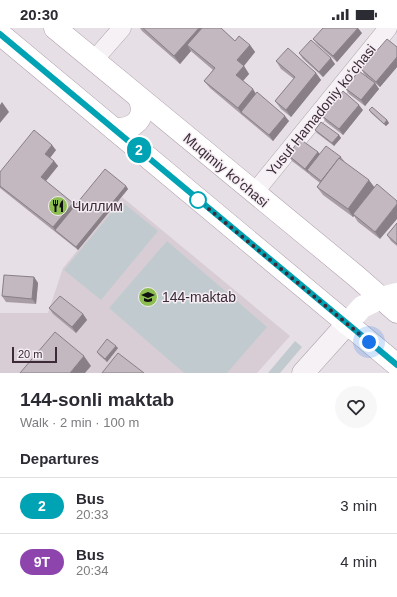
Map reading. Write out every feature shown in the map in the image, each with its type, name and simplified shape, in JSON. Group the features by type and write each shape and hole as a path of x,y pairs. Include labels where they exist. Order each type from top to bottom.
{"main road":[{"name":"Muqimiy ko'chasi","path":"55,28 254,193 389,302"},
{"path":"0,34 397,365"},
{"path":"114,129 120,130 132,126 137,122 142,111 139,98"},
{"path":"347,324 389,302"},
{"path":"347,324 362,307 389,302"}],"street":[{"path":"94,60 122,28"},
{"name":"Yusuf Hamadoniy koʻchasi","path":"254,193 388,28"},
{"path":"303,373 347,324"}],"shaded area":[{"name":"144-maktab","path":"122,197 290,336 257,373 0,373 0,313 48,313 63,268"},
{"path":"121,201 158,231 101,300 64,270"},
{"path":"167,241 267,327 227,373 184,373 109,308"},
{"path":"295,341 302,347 280,373 268,373"}],"building":[{"path":"143,28 199,28 174,56"},
{"path":"202,28 221,28 235,41 239,36 250,45 237,60 244,66 236,75 253,89 238,108 204,81 215,68 187,45"},
{"path":"323,28 358,28 333,56 313,39"},
{"path":"387,39 397,47 397,57 376,82 361,69"},
{"path":"311,40 331,58 319,72 299,53"},
{"path":"288,48 316,73 286,110 275,101 295,77 276,61"},
{"path":"359,71 375,83 361,100 345,88"},
{"path":"343,91 359,105 339,129 322,116"},
{"path":"257,92 285,116 269,135 241,112"},
{"path":"372,107 387,120 384,124 369,110"},
{"path":"321,122 339,135 332,143 315,130"},
{"path":"34,130 52,145 45,154 54,161 41,177 73,203 53,227 0,186 0,172"},
{"path":"300,139 318,152 305,169 288,155"},
{"path":"326,146 341,157 321,181 307,170"},
{"path":"339,158 369,180 348,209 317,187"},
{"path":"105,169 126,186 76,247 55,230"},
{"path":"377,184 397,201 397,204 375,232 353,214"},
{"path":"397,223 397,244 387,235"},
{"path":"4,275 34,277 32,299 2,296"},
{"path":"60,296 83,314 72,327 49,308"},
{"path":"55,332 84,356 70,373 20,373"},
{"path":"107,339 116,346 105,359 97,352"},
{"path":"118,353 144,373 102,373"}],"bus line":[{"name":"2","path":"0,34 397,365"}],"place":[{"name":"Чиллим","path":"58,206"},
{"name":"144-maktab","path":"148,297"}],"route":[{"path":"198,200 369,342"}]}
